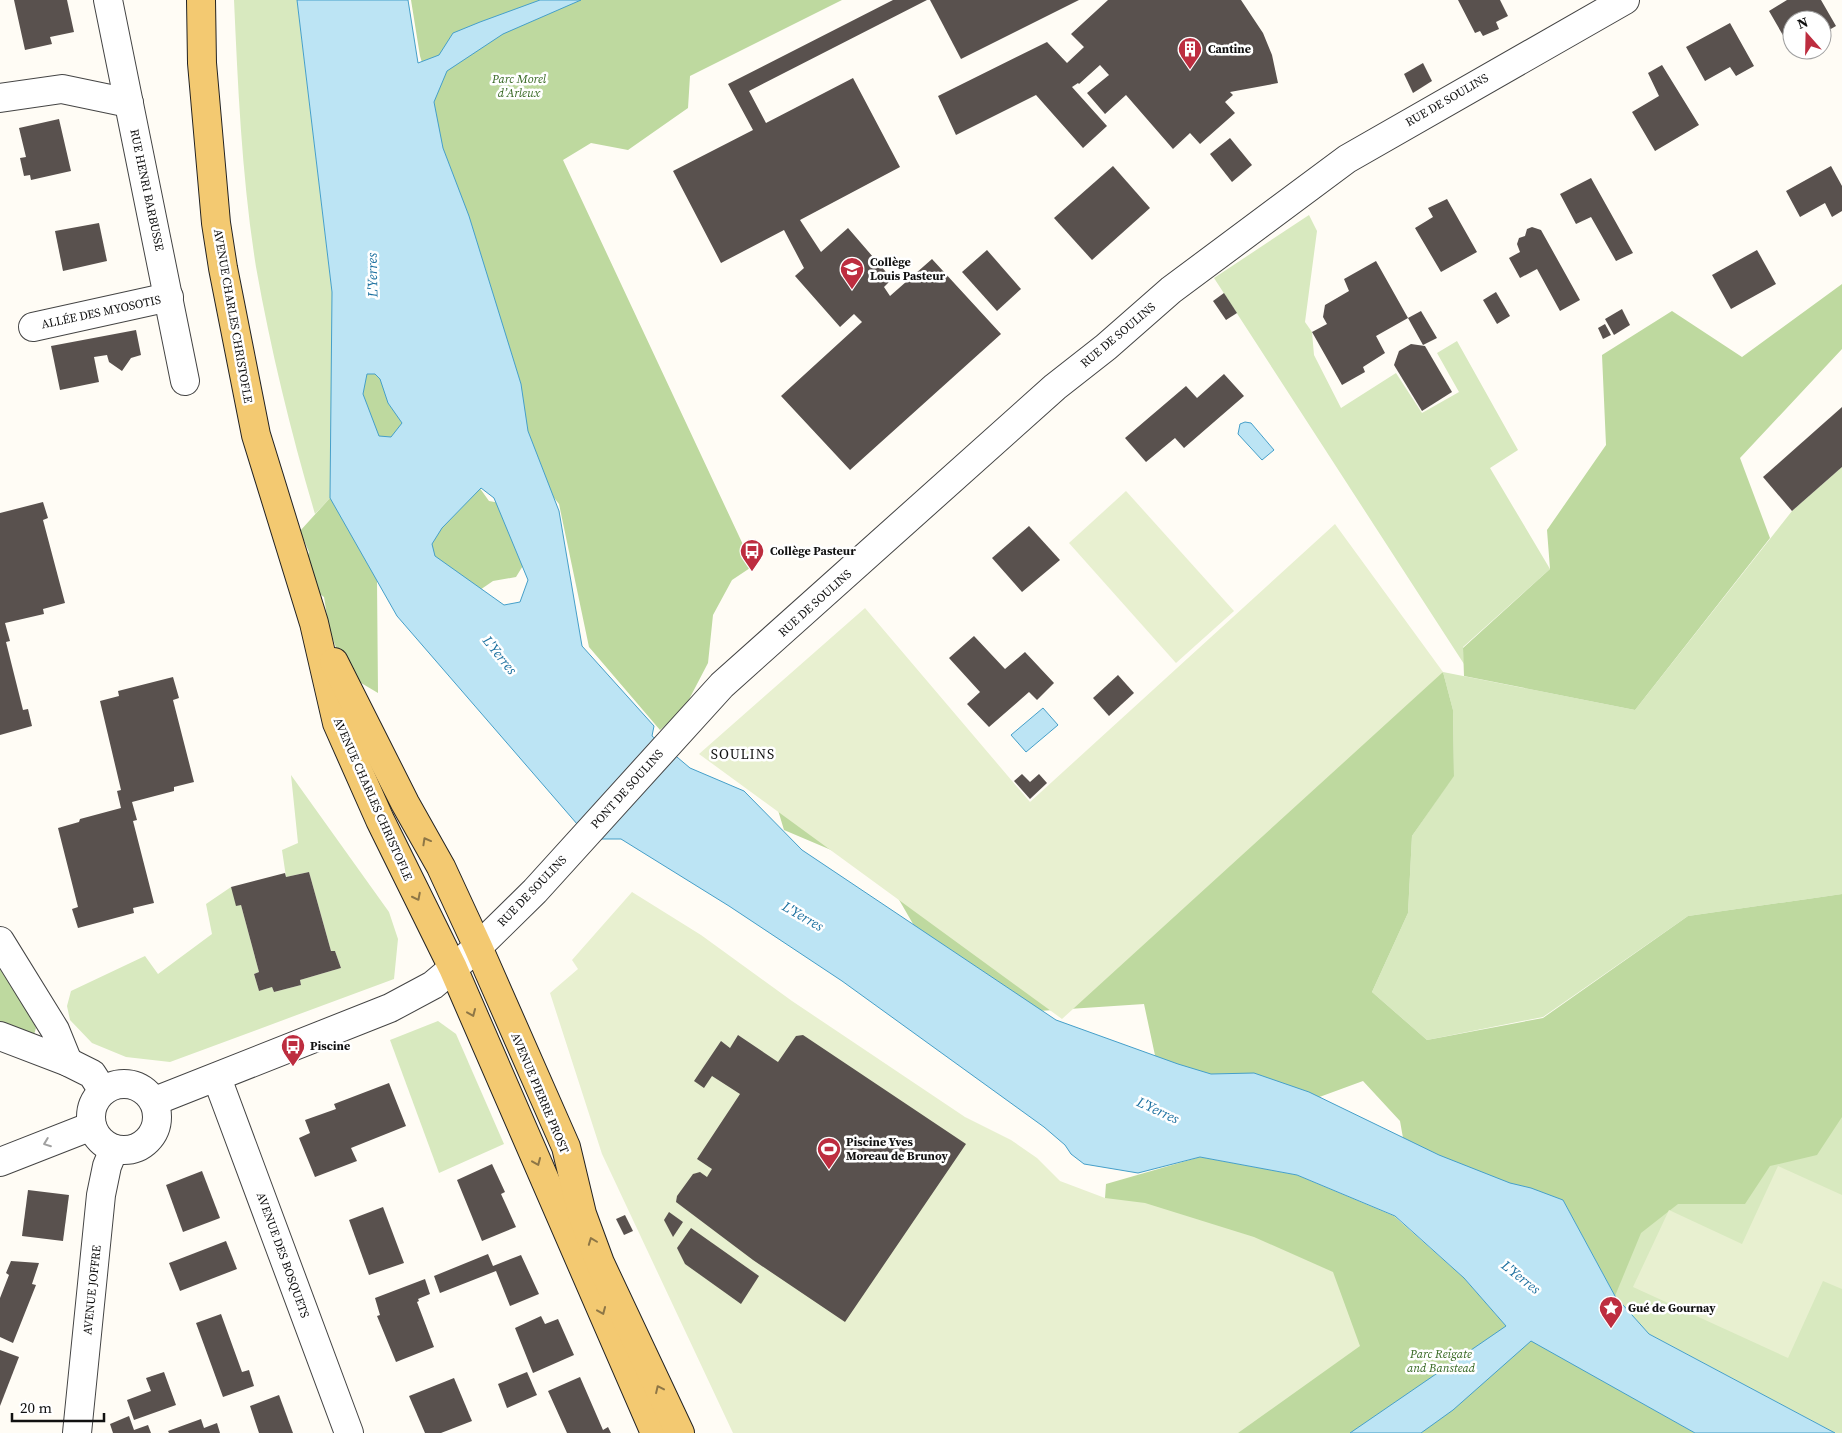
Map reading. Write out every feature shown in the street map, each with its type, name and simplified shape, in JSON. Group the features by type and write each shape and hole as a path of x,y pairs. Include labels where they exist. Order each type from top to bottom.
{"main road":[{"name":"AVENUE CHARLES CHRISTOFLE","path":"201,0 202,72 216,224 256,435 314,623 338,724 380,820 453,968"},
{"name":"AVENUE CHARLES CHRISTOFLE","path":"314,623 404,803 441,867 478,947"},
{"name":"AVENUE PIERRE PROST","path":"478,947 566,1147 582,1214 600,1263 680,1433"},
{"path":"453,968 655,1433"}],"street":[{"name":"RUE HENRI BARBUSSE","path":"108,0 185,381"},
{"name":"RUE DE SOULINS","path":"667,744 722,685 1055,386 1106,347 1171,290 1347,159 1625,0"},
{"path":"0,98 62,89 129,103"},
{"name":"ALLÉE DES MYOSOTIS","path":"33,327 169,297"},
{"name":"PONT DE SOULINS","path":"586,835 667,744"},
{"name":"RUE DE SOULINS","path":"154,1101 217,1078 390,1008 433,985 478,947 535,891 586,835"},
{"path":"0,941 55,1030 68,1062"},
{"path":"0,1036 68,1062 92,1074 103,1091"},
{"name":"AVENUE DES BOSQUETS","path":"217,1078 349,1433"},
{"path":"131,1084 149,1093 154,1101 158,1118 153,1134 146,1142 136,1148 114,1149 101,1140 92,1126 92,1107 103,1091 111,1086 131,1084"},
{"path":"0,1162 92,1126"},
{"name":"AVENUE JOFFRE","path":"77,1433 101,1195 107,1166 114,1149"}],"green space":[{"path":"234,0 297,0 332,292 330,498 315,514 282,392 256,267 244,167"},
{"name":"Parc Morel d’Arleux","path":"411,0 842,0 690,76 688,108 628,150 591,143 563,160 753,566 732,580 713,615 708,663 684,709 660,730 589,647 559,504 514,448 439,287 434,101 420,56"},
{"path":"1309,215 1317,231 1305,322 1312,332 1314,355 1341,408 1396,373 1422,413 1459,392 1437,353 1457,341 1518,450 1490,468 1550,569 1463,647 1464,664 1214,278"},
{"path":"1842,284 1842,349 1740,458 1770,538 1635,710 1464,676 1463,648 1550,569 1547,530 1606,445 1602,355 1672,311 1742,357"},
{"path":"367,354 406,426 399,450 373,441 358,381"},
{"path":"1842,467 1842,894 1688,916 1543,1017 1427,1040 1372,992 1408,913 1412,836 1454,775 1453,710 1443,672 1635,710 1792,511"},
{"path":"479,487 489,501 500,503 524,564 516,577 493,581 477,592 411,548"},
{"path":"1126,491 1234,611 1176,663 1069,543"},
{"path":"330,498 360,515 377,581 378,693 346,674 329,629 324,597 309,586 304,569 309,552 300,531"},
{"path":"1335,524 1443,672 1062,1019 699,754 865,608 1030,802"},
{"path":"1443,672 1453,710 1454,776 1412,836 1408,913 1372,992 1427,1040 1543,1018 1688,916 1842,894 1842,1117 1817,1155 1770,1166 1745,1204 1678,1204 1641,1233 1615,1296 1563,1200 1408,1166 1400,1121 1363,1081 1284,1110 1159,1074 1144,1004 993,1014 946,981 883,872 784,830 771,787 963,822 1320,732"},
{"path":"291,775 389,912 398,939 394,979 170,1062 126,1057 92,1043 70,1020 67,1006 71,991 145,956 158,974 212,934 206,904 231,887 241,905 259,972 254,974 259,991 272,987 274,992 301,985 300,980 341,968 335,951 331,951 309,872 286,877 282,850 298,843"},
{"name":"Piscine Yves Moreau de Brunoy","path":"632,892 701,935 792,1001 965,1117 1011,1140 1037,1158 1060,1181 1105,1198 1145,1203 1254,1237 1333,1272 1360,1346 1238,1433 733,1433 602,1154 550,993 578,969 572,960"},
{"path":"0,967 21,998 36,1028 34,1035 0,1026"},
{"path":"438,1021 456,1034 504,1144 439,1173 390,1040"},
{"path":"1842,1060 1842,1433 1835,1433 1649,1334 1615,1296 1594,1256"},
{"name":"Parc Reigate and Banstead","path":"1200,1157 1297,1175 1394,1216 1464,1278 1506,1326 1695,1433 1168,1433 1105,1198 1106,1184"},
{"path":"1778,1166 1842,1195 1842,1289 1823,1281 1788,1358 1633,1287 1669,1210 1742,1244"}],"water":[{"name":"L'Yerres","path":"297,0 408,0 418,63 439,55 453,33 480,22 540,0 581,0 503,34 447,71 434,102 443,148 469,216 521,384 528,431 559,511 582,646 654,726 652,736 690,768 744,791 802,850 1056,1020 1211,1074 1254,1073 1309,1092 1439,1155 1510,1183 1531,1188 1563,1200 1615,1296 1649,1334 1835,1433 1695,1433 1531,1341 1453,1410 1421,1433 1350,1433 1506,1326 1464,1278 1395,1216 1297,1175 1200,1157 1138,1173 1084,1164 1044,1127 842,981 729,906 621,839 592,839 584,832 397,616 330,498 332,292","holes":["367,374 375,374 380,379 388,403 402,423 391,437 379,436 363,394","481,488 494,498 528,580 520,602 504,605 435,556 432,544 442,528"]},
{"path":"1245,422 1251,423 1274,450 1262,460 1238,434 1240,424"},
{"path":"1043,708 1058,725 1026,752 1011,735"}],"building":[{"path":"14,0 67,0 74,32 50,37 52,44 25,50"},
{"path":"893,0 927,0 749,91 766,123 853,78 900,167 800,220 821,252 848,228 892,279 884,287 890,296 932,259 1001,334 850,470 781,396 862,322 854,314 840,327 795,276 804,268 784,230 721,263 673,171 753,130 728,84"},
{"path":"930,0 1079,0 961,59"},
{"name":"Cantine","path":"1108,0 1241,0 1263,33 1272,55 1278,83 1230,92 1233,95 1225,102 1235,113 1200,144 1190,133 1173,149 1126,95 1105,114 1087,93 1109,75 1100,65 1079,84 1072,87 1107,126 1083,148 1036,95 956,135 938,96 1047,42 1067,63 1084,47 1071,34"},
{"path":"1458,0 1500,0 1508,16 1496,22 1499,29 1483,36 1480,31 1475,33"},
{"path":"1787,0 1821,0 1827,10 1782,10 1782,34 1769,11"},
{"path":"1832,19 1836,26 1832,28"},
{"path":"1730,23 1754,66 1736,76 1730,67 1705,81 1686,47"},
{"path":"1423,63 1432,81 1413,93 1404,74"},
{"path":"1662,65 1699,125 1655,151 1632,112 1659,96 1648,73"},
{"path":"59,119 71,171 31,180 30,175 24,176 20,158 26,157 19,128"},
{"path":"1230,138 1252,165 1232,182 1210,154"},
{"path":"1113,166 1150,208 1092,260 1054,218"},
{"path":"1831,166 1842,186 1842,211 1832,217 1825,203 1800,217 1786,191"},
{"path":"1591,178 1633,253 1616,261 1591,217 1576,224 1560,194"},
{"path":"1447,199 1477,252 1441,272 1415,228 1433,217 1428,208"},
{"path":"99,223 107,261 63,271 55,231"},
{"path":"1532,227 1541,230 1580,300 1560,311 1537,269 1520,278 1509,258 1520,252 1517,244 1519,238 1525,236 1527,229"},
{"path":"987,250 1021,289 997,311 962,272"},
{"path":"1757,250 1776,284 1731,309 1712,275"},
{"path":"1376,261 1408,318 1376,336 1385,353 1363,367 1365,372 1342,385 1312,332 1327,324 1323,317 1325,305 1349,291 1344,279"},
{"path":"1496,292 1510,316 1497,324 1483,300"},
{"path":"1224,293 1237,313 1226,320 1213,301"},
{"path":"1622,309 1630,325 1614,335 1605,319"},
{"path":"1421,311 1437,338 1423,345 1408,318"},
{"path":"1605,324 1611,335 1603,339 1598,328"},
{"path":"136,330 141,355 131,358 122,371 109,362 107,355 94,357 99,382 60,390 51,346"},
{"path":"1411,344 1425,346 1452,392 1422,411 1394,365 1399,351"},
{"path":"1224,374 1244,396 1184,448 1175,438 1146,462 1125,438 1186,386 1197,398"},
{"path":"1842,407 1842,467 1792,511 1763,477"},
{"path":"43,502 48,518 43,520 65,603 43,609 44,614 5,623 10,641 6,642 23,710 28,709 32,726 0,735 0,513"},
{"path":"1029,526 1060,560 1022,592 992,558"},
{"path":"974,636 1005,669 1025,652 1054,683 1037,700 1029,692 989,727 967,704 980,692 949,658"},
{"path":"1118,675 1134,693 1109,716 1093,698"},
{"path":"173,677 179,698 173,700 194,782 174,787 174,791 132,802 137,820 133,821 154,903 133,908 134,913 78,928 72,909 78,907 58,828 79,822 80,819 121,808 117,791 121,790 100,701 119,696 118,691"},
{"path":"1022,774 1030,782 1039,774 1047,783 1030,799 1014,781"},
{"path":"309,872 331,951 335,951 341,968 300,980 301,985 274,992 272,987 259,991 254,974 259,972 241,905 236,906 231,887 285,873 286,877"},
{"path":"738,1035 778,1062 796,1036 803,1035 966,1144 845,1322 753,1260 676,1202 677,1196 693,1174 700,1172 707,1177 712,1169 697,1159 740,1094 712,1076 704,1088 694,1081 721,1041 730,1048"},
{"path":"389,1083 406,1126 351,1148 357,1161 315,1177 299,1138 310,1133 305,1120 336,1109 334,1104"},
{"path":"492,1164 505,1192 501,1194 516,1227 482,1241 457,1180"},
{"path":"202,1171 220,1218 183,1232 166,1185"},
{"path":"28,1190 69,1195 63,1241 22,1236"},
{"path":"383,1207 404,1263 369,1275 349,1220"},
{"path":"669,1212 683,1222 673,1237 664,1220"},
{"path":"625,1215 633,1231 624,1235 616,1219"},
{"path":"691,1228 759,1276 741,1304 685,1264 677,1248"},
{"path":"226,1241 237,1269 180,1291 169,1263"},
{"path":"488,1254 493,1266 521,1255 539,1294 510,1306 496,1271 440,1293 434,1276"},
{"path":"11,1261 39,1263 32,1284 36,1285 13,1343 0,1337 0,1298 9,1275 6,1273"},
{"path":"425,1279 430,1294 418,1299 419,1301 417,1302 434,1347 396,1362 377,1316 380,1315 375,1298"},
{"path":"221,1314 242,1372 249,1370 254,1386 223,1397 196,1323"},
{"path":"541,1316 545,1324 558,1319 574,1355 533,1373 515,1328"},
{"path":"0,1350 19,1357 0,1406"},
{"path":"164,1372 176,1405 134,1420 127,1400 151,1391 146,1378"},
{"path":"527,1372 537,1395 507,1408 498,1384"},
{"path":"580,1377 603,1430 608,1427 611,1433 567,1433 548,1391"},
{"path":"454,1378 472,1421 441,1433 425,1433 409,1396"},
{"path":"279,1395 293,1433 259,1433 250,1406"},
{"path":"129,1416 134,1430 148,1425 151,1433 113,1433 110,1424"},
{"path":"201,1419 204,1428 217,1423 220,1433 169,1433 168,1431"}],"place":[{"name":"Cantine","path":"1190,70"},
{"name":"Collège Louis Pasteur","path":"852,290"},
{"name":"Collège Pasteur","path":"752,572"},
{"name":"Piscine","path":"293,1067"},
{"name":"Piscine Yves Moreau de Brunoy","path":"829,1170"},
{"name":"Gué de Gournay","path":"1611,1329"}],"district":[{"name":"SOULINS","path":"743,754"}]}
